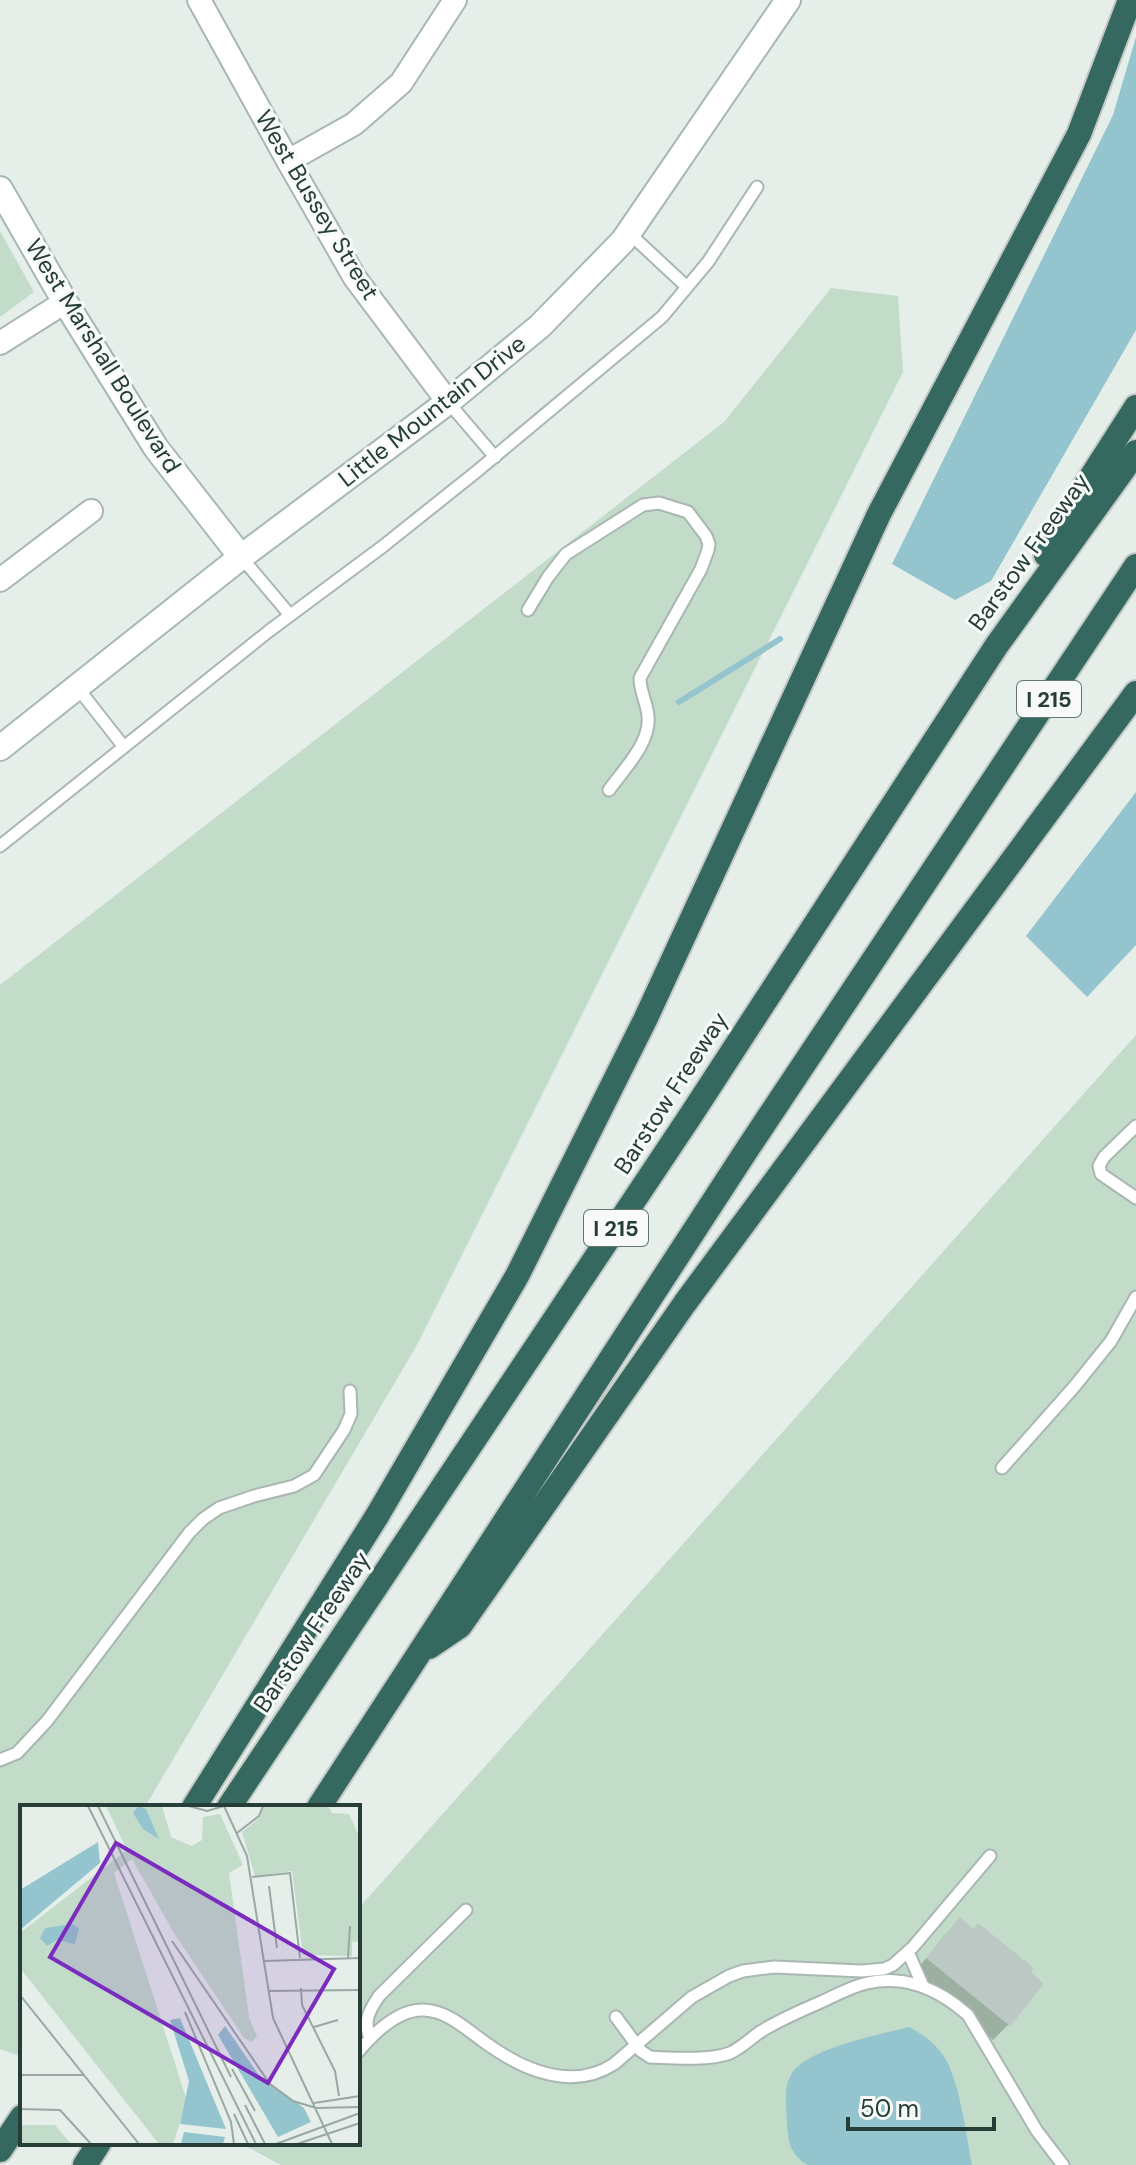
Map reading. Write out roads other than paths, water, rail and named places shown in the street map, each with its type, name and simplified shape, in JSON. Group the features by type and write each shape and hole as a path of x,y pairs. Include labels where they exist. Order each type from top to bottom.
{"highway":[{"path":"195,1805 377,1516 517,1276 645,1020 879,514 1079,134 1130,0"},
{"path":"997,645 1075,502 1136,407"},
{"name":"Barstow Freeway","path":"230,1805 691,1115 997,645 1136,452"},
{"name":"I 215","path":"320,1805 739,1161 1136,566"},
{"path":"1104,735 1136,683"},
{"path":"420,1653 460,1626 685,1303 1136,693"},
{"path":"0,2150 20,2120"},
{"path":"85,2165 98,2145"}],"main road":[{"name":"Little Mountain Drive","path":"0,748 241,557 448,402 540,326 623,241 788,0"},
{"name":"West Marshall Boulevard","path":"0,189 65,302 156,448 241,557"}],"street":[{"name":"West Bussey Street","path":"199,0 355,278 448,402"},
{"path":"288,161 354,124 401,83 455,0"},
{"path":"0,343 65,302"},
{"path":"0,580 91,511"}],"lane":[{"path":"0,846 290,615 495,457 662,317 708,262 757,187"},
{"path":"628,233 687,287"},
{"path":"448,402 495,457"},
{"path":"528,610 566,554 643,505 659,503 688,512 706,536 708,550 701,569 640,678 648,715 648,732 609,790"},
{"path":"241,557 290,615"},
{"path":"77,687 124,747"},
{"path":"1136,1126 1104,1157 1099,1166 1101,1174 1136,1198"},
{"path":"1002,1468 1111,1341 1136,1297"},
{"path":"0,1760 17,1753 47,1721 189,1533 203,1519 234,1501 294,1486 314,1475 351,1414 350,1391"},
{"path":"360,2050 370,2038 404,2014 421,2009 439,2013 458,2023 523,2066 568,2077 603,2072 692,1997 729,1976 774,1967 873,1971 893,1965 908,1952 990,1856"},
{"path":"370,2038 366,2021 369,2010 379,1996 466,1910"},
{"path":"908,1952 923,1986"},
{"path":"616,2017 650,2057 716,2056 739,2048 759,2032 854,1987 889,1981 923,1986 954,2003 968,2015 1037,2131 1063,2165"}],"water":[{"path":"1136,37 1136,330 991,581 955,600 892,564 1113,115"},
{"path":"1136,792 1136,945 1087,997 1026,936"},
{"path":"909,2027 939,2050 952,2073 972,2165 808,2165 802,2161 792,2148 787,2131 787,2089 794,2070 831,2048"}],"waterway":[{"path":"679,702 780,639"}]}
